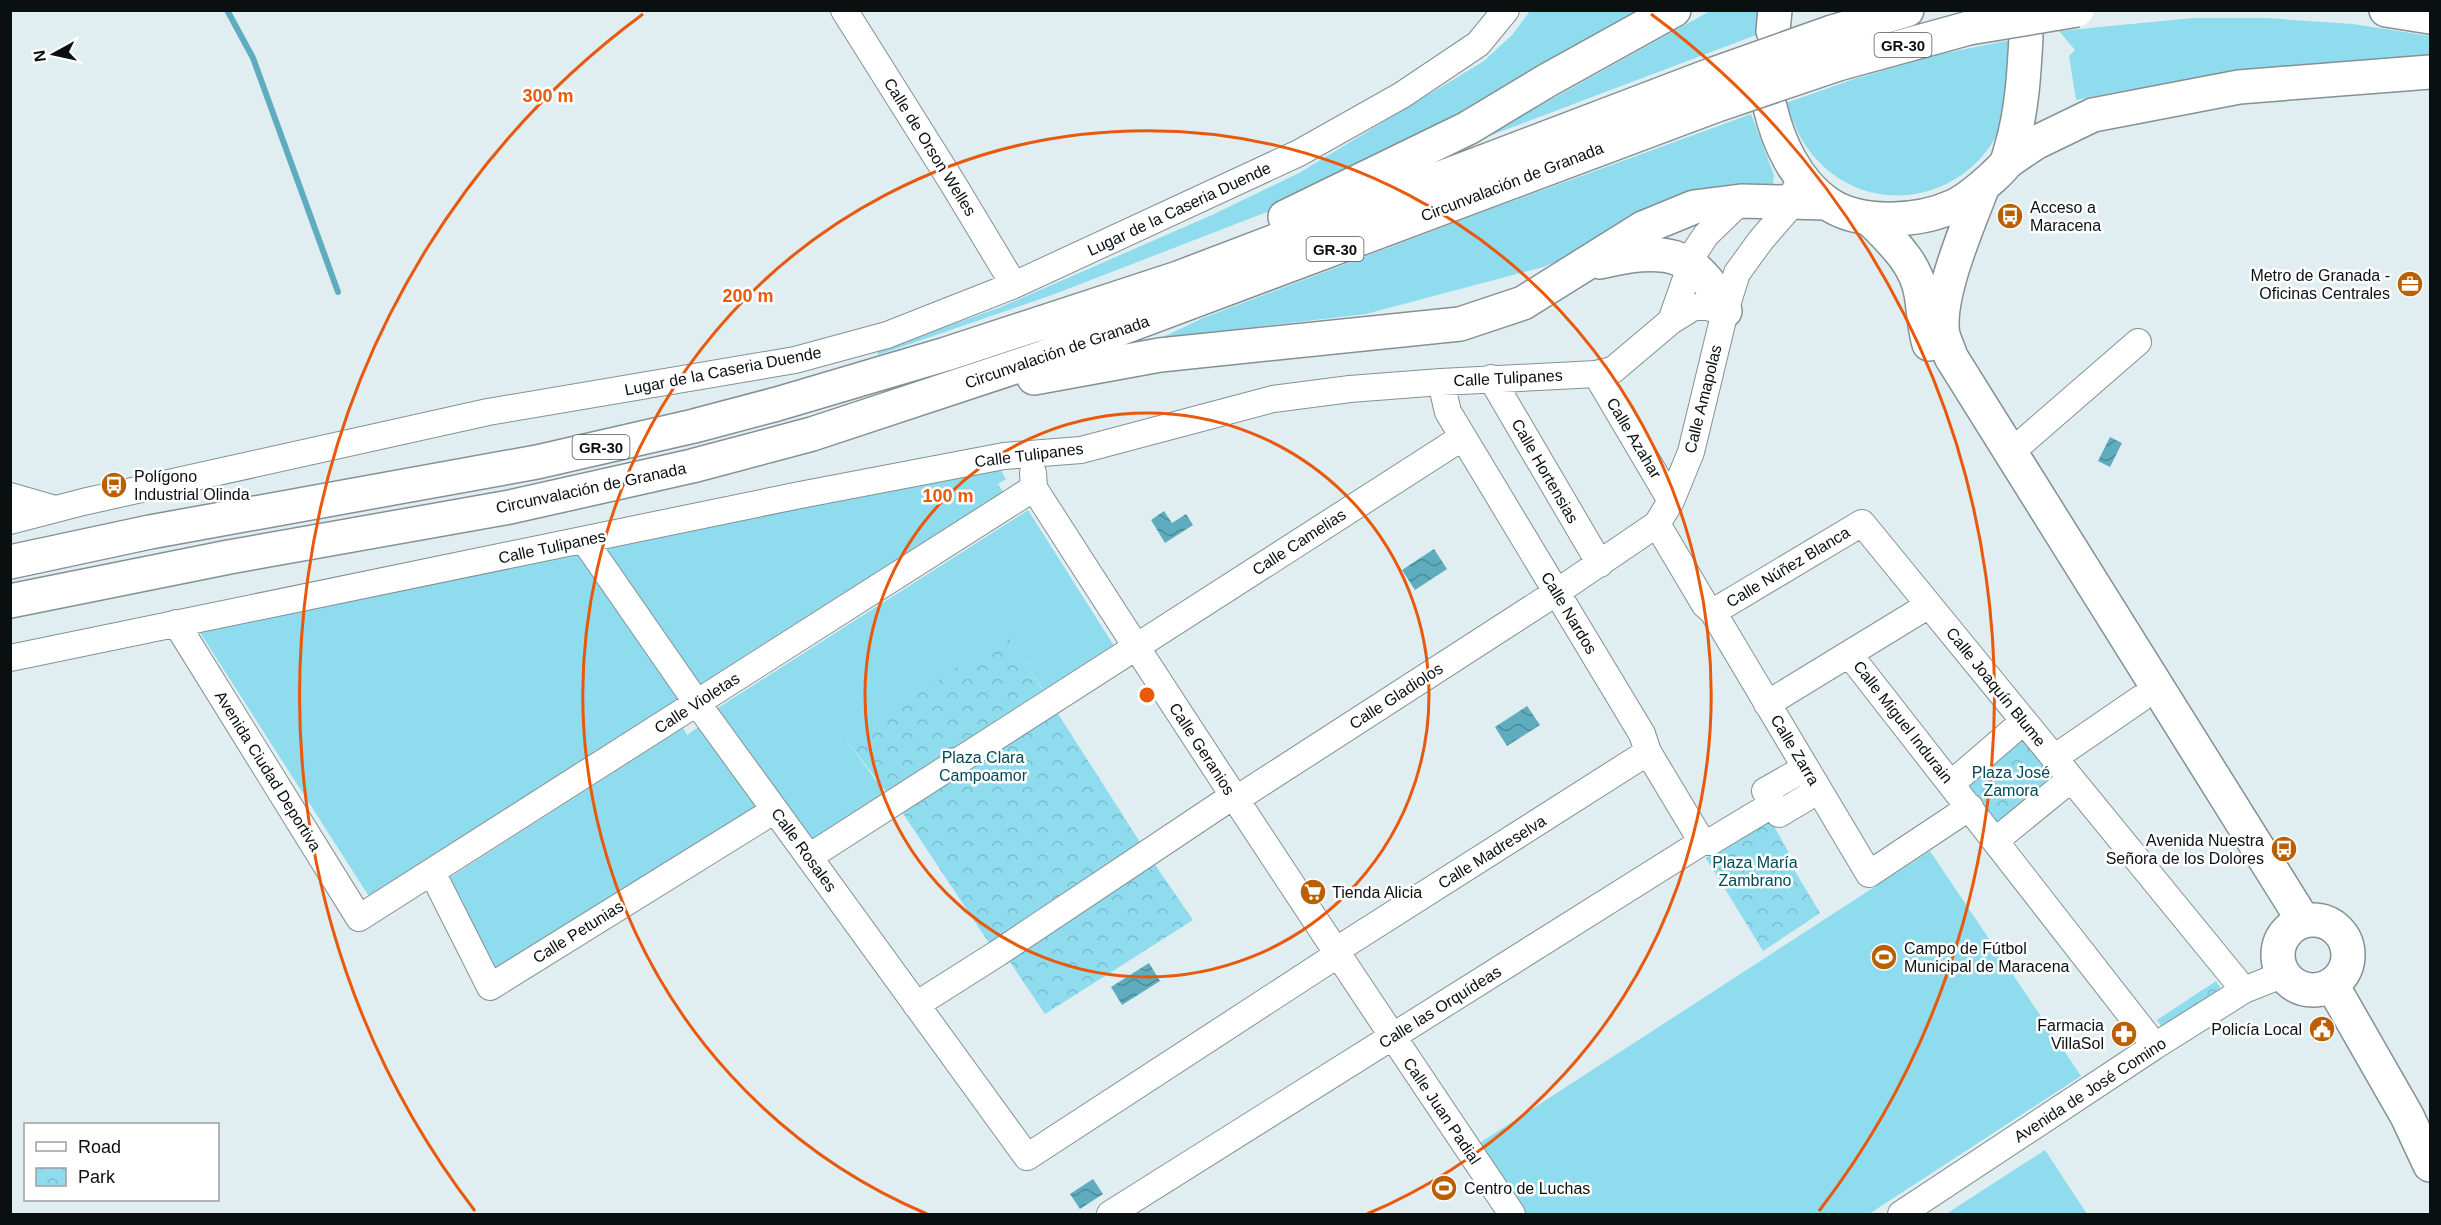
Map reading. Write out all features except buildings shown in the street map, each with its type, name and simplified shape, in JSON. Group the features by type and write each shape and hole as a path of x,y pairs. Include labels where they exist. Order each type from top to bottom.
{"main road":[{"path":"1178,278 1209,249 1281,219 1468,128 1546,81 1674,10"},
{"name":"Circunvalación de Granada","path":"10,601 207,562 510,507 612,485 812,434 952,388 1180,308 1714,90 1832,32 1907,10"},
{"name":"Circunvalación de Granada","path":"10,562 150,532 537,462 694,426 865,379 1178,278 1714,90 1838,64 1969,28 2077,10"},
{"path":"2386,10 2430,17"},
{"path":"2007,162 2022,99 2026,38"},
{"path":"1770,107 1783,148 1795,168 1827,203 1869,218 1906,219 1936,213 1956,205 1983,186 2007,162 2036,143 2093,115 2240,87 2430,72"},
{"path":"1983,186 1954,264 1943,310 1943,334 1951,357 2010,451 2294,926"},
{"path":"952,388 1006,387 1042,376 1160,355 1460,324 1523,303 1643,228 1694,207 1741,201 1827,203"},
{"path":"1869,218 1911,265 1921,292 1925,333 1932,355 1953,394 2140,699 2294,926"},
{"path":"1581,267 1617,258 1654,253 1690,264 1700,271 1716,292 1725,311"},
{"path":"2315,919 2326,921 2342,933 2347,942 2348,962 2339,979 2331,985 2322,989 2300,988 2284,975 2279,964 2278,953 2294,926 2315,919"},
{"path":"2331,985 2407,1116 2430,1165"}],"street":[{"name":"Calle de Orson Welles","path":"844,10 1014,285"},
{"name":"Lugar de la Caseria Duende","path":"10,521 488,412 795,360 887,335 1014,285 1208,197 1310,147 1402,95 1478,44 1506,10"},
{"path":"1793,203 1795,168"},
{"path":"1671,321 1696,249 1706,235 1741,201"},
{"name":"Calle Amapolas","path":"1557,592 1657,524 1671,501 1691,452 1725,311 1737,273 1761,240 1793,203"},
{"name":"Calle Tulipanes","path":"10,658 1004,456 1081,450 1273,399 1350,389 1491,378 1596,374 1613,370 1671,321 1696,307 1725,311"},
{"path":"2010,451 2025,441 2138,342"},
{"name":"Calle Azahar","path":"1596,374 1671,501"},
{"name":"Calle Hortensias","path":"1491,378 1600,564"},
{"name":"Calle Nardos","path":"1441,382 1448,412 1642,734 1648,752 1702,842"},
{"name":"Calle Camelias","path":"1136,646 1463,437"},
{"name":"Calle Geranios","path":"1031,454 1034,488 1234,798 1392,1037"},
{"name":"Calle Violetas","path":"359,918 1034,488"},
{"path":"10,496 58,510"},
{"name":"Calle Joaquín Blume","path":"1862,523 2244,990"},
{"name":"Calle Núñez Blanca","path":"1713,612 1862,523"},
{"name":"Calle Zarra","path":"1657,524 1705,604 1713,612 1869,874 1970,807"},
{"name":"Calle Rosales","path":"584,540 697,703 1027,1157"},
{"name":"Calle Gladiolos","path":"1234,798 1557,592"},
{"path":"1767,704 1929,605"},
{"name":"Avenida Ciudad Deportiva","path":"176,623 359,918"},
{"path":"809,857 1136,646"},
{"name":"Calle Miguel Indurain","path":"1849,654 2155,1046"},
{"path":"2055,758 2140,699"},
{"path":"1951,784 2024,721"},
{"name":"Calle Madreselva","path":"1027,1157 1336,953 1648,752"},
{"path":"1805,768 1765,791 1779,814 1819,790"},
{"path":"1995,841 2071,779"},
{"path":"916,1005 1234,798"},
{"name":"Calle las Orquídeas","path":"1110,1215 1702,842 1710,842 1773,804"},
{"name":"Calle Petunias","path":"432,872 490,987 775,810"},
{"name":"Avenida de José Comino","path":"1901,1215 2155,1046 2244,990 2284,975"},
{"name":"Calle Juan Padial","path":"1392,1037 1512,1215"}],"green space":[{"path":"1530,11 1639,11 1455,120 1280,207 1052,295 878,355 877,351 1001,307 1212,215 1299,173 1484,61 1512,35"},
{"path":"1710,11 1758,11 1756,35 1436,156 1445,146 1534,109"},
{"path":"2193,18 2266,18 2353,24 2430,36 2430,58 2359,61 2121,91 2076,100 2069,56 2075,50 2059,31"},
{"path":"2011,40 2007,103 1995,138 1979,160 1960,176 1937,188 1913,194 1888,195 1863,190 1840,179 1819,162 1803,142 1786,103 1851,80 1935,55"},
{"path":"1751,114 1774,175 1773,185 1736,184 1691,191 1654,204 1621,223 1586,249 1543,267 1366,314 1161,338 1203,318"},
{"path":"999,467 1006,479 998,484 1006,496 702,687 601,549"},
{"path":"1028,510 1116,649 1046,694 1007,635 847,741 888,797 816,843 716,709"},
{"path":"577,553 682,702 370,898 199,631"},
{"name":"Plaza Clara Campoamor","path":"1007,634 1147,853 1193,920 1045,1014 1008,959 998,953 985,937 902,812 847,741"},
{"name":"Plaza José Zamora","path":"2013,716 2075,794 2008,847 1947,770"},
{"path":"700,726 760,806 494,972 449,878 683,728 687,735"},
{"name":"Plaza María Zambrano","path":"1770,819 1788,851 1790,863 1820,913 1763,951 1706,858"},
{"name":"Campo de Fútbol Municipal de Maracena","path":"1930,851 2081,1076 1869,1214 1519,1214 1475,1146"},
{"path":"2216,981 2221,989 2162,1028 2157,1020"},
{"path":"2045,1150 2087,1214 1946,1214"}],"water":[{"path":"2110,437 2122,443 2110,467 2098,461"},
{"path":"1164,511 1172,523 1186,514 1193,525 1165,543 1151,520"},
{"path":"1434,549 1447,569 1415,590 1402,570"},
{"path":"1527,706 1540,725 1507,746 1495,727"},
{"path":"1149,963 1160,981 1122,1005 1111,987"},
{"path":"1093,1179 1103,1194 1080,1209 1070,1194"}],"waterway":[{"path":"227,10 253,58 338,292"}],"place":[{"name":"Acceso a Maracena","path":"2010,216"},
{"name":"Metro de Granada - Oficinas Centrales","path":"2410,284"},
{"name":"Polígono Industrial Olinda","path":"114,485"},
{"name":"Avenida Nuestra Señora de los Dolores","path":"2284,849"},
{"name":"Tienda Alicia","path":"1313,892"},
{"name":"Campo de Fútbol Municipal de Maracena","path":"1884,957"},
{"name":"Policía Local","path":"2322,1029"},
{"name":"Farmacia VillaSol","path":"2124,1034"},
{"name":"Centro de Luchas","path":"1444,1188"}]}
